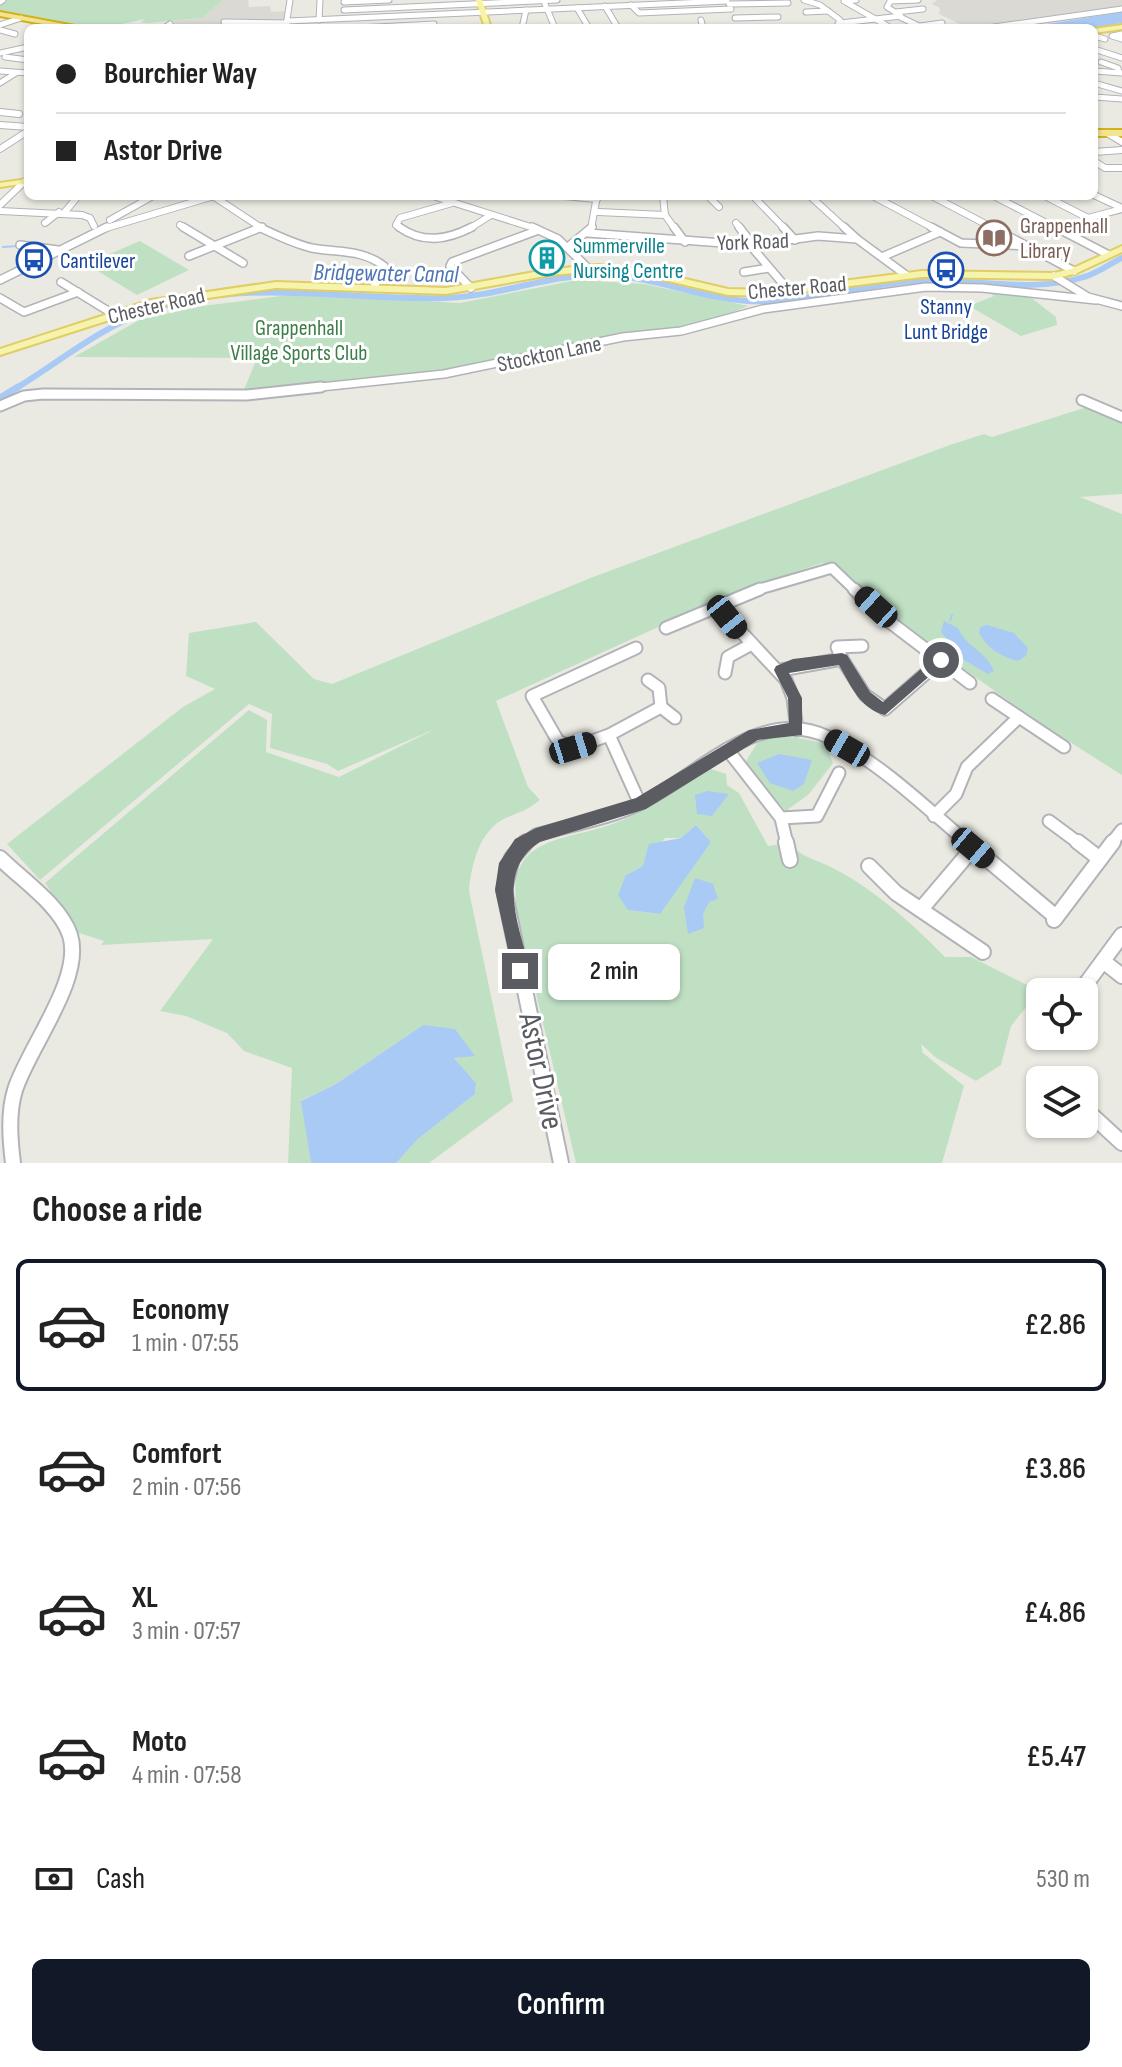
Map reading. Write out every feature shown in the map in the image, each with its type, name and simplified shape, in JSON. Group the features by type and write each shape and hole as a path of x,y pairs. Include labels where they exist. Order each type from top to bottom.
{"highway":[{"path":"0,14 53,24"},
{"path":"1098,133 1122,133"}],"main road":[{"path":"480,2 487,24"},
{"path":"1098,37 1122,27"},
{"path":"0,185 24,181"},
{"name":"Chester Road","path":"0,352 167,299 250,287 319,284 433,291 471,288 588,268 647,273 728,292 790,292 906,275 1060,280 1122,249"}],"street":[{"path":"287,24 290,0"},
{"path":"319,20 320,0"},
{"path":"344,19 344,1 389,0"},
{"path":"411,0 414,16"},
{"path":"543,0 553,24"},
{"path":"344,10 557,0"},
{"path":"224,22 287,24 631,5 669,0"},
{"path":"804,0 828,11 841,23 874,21 922,8 929,12"},
{"path":"856,0 844,1 881,24"},
{"path":"914,24 887,7 891,1 918,0"},
{"path":"735,18 779,18 768,2"},
{"path":"648,3 788,3"},
{"path":"631,5 639,13 729,3"},
{"path":"729,3 736,24"},
{"path":"662,4 668,12"},
{"path":"605,6 616,24"},
{"path":"577,8 587,24"},
{"path":"1015,24 1122,9"},
{"path":"523,24 526,10"},
{"path":"807,12 828,11"},
{"path":"384,17 384,24"},
{"path":"0,27 21,18"},
{"path":"700,20 702,24"},
{"path":"936,24 942,23"},
{"path":"0,27 15,34"},
{"path":"1107,53 1122,48"},
{"path":"2,55 24,49"},
{"path":"1098,50 1122,58"},
{"path":"2,55 24,59"},
{"path":"1101,62 1118,68 1120,73"},
{"path":"0,71 24,73"},
{"path":"1098,71 1120,73"},
{"path":"0,83 16,73"},
{"path":"1098,84 1122,91"},
{"path":"1098,97 1122,99"},
{"path":"0,112 13,115"},
{"path":"0,125 24,128"},
{"path":"0,149 24,132"},
{"path":"1107,133 1122,142"},
{"path":"1098,152 1122,150"},
{"path":"1098,164 1105,168 1122,168"},
{"path":"0,205 24,183"},
{"path":"11,194 24,194"},
{"path":"1098,197 1122,208"},
{"path":"45,223 74,200"},
{"path":"85,238 95,228 146,200"},
{"path":"0,280 123,220 199,200"},
{"path":"218,200 262,227 309,247 373,257 384,266 374,287"},
{"path":"444,200 536,231 569,246 588,268"},
{"path":"569,246 588,233 598,212 597,200"},
{"path":"663,200 665,215 685,242"},
{"path":"712,200 719,207"},
{"path":"757,200 795,240"},
{"path":"814,200 857,239"},
{"path":"880,200 968,244 1027,246"},
{"path":"940,200 1074,271"},
{"path":"1002,200 1107,254"},
{"path":"1053,200 1088,218 1122,208"},
{"path":"452,203 395,222 398,228 433,241 452,236 491,215"},
{"path":"0,211 62,212 90,218 94,226"},
{"path":"598,212 665,215"},
{"path":"736,223 790,292"},
{"path":"180,225 243,263"},
{"path":"189,256 262,227"},
{"path":"471,288 450,266 452,262 536,231"},
{"path":"884,256 940,232"},
{"name":"York Road","path":"588,233 752,245 818,236 857,239 906,275"},
{"path":"20,245 59,250"},
{"path":"744,272 769,268"},
{"path":"1060,280 1096,300 1122,306"},
{"path":"61,282 113,314"},
{"name":"Stockton Lane","path":"0,406 24,396 43,394 247,395 433,375 623,337 694,328 763,309 888,290 952,286 1096,300"},
{"path":"0,298 24,312 78,292"},
{"path":"1082,400 1122,417"},
{"path":"666,628 742,594 832,568 882,616 970,683"},
{"path":"717,606 750,645 781,670 795,698 797,730"},
{"path":"725,673 728,657 750,645"},
{"path":"862,646 837,647 865,696 876,707 885,709 941,660"},
{"path":"636,648 532,696 558,741 573,748 609,735 661,707"},
{"path":"781,670 793,665 842,659"},
{"path":"648,680 659,688 661,707 675,718"},
{"path":"992,699 1064,747"},
{"path":"934,816 956,794 967,767 1019,717"},
{"name":"Astor Drive","path":"561,1163 507,918 504,890 507,863 521,845 536,835 640,804 727,749 755,734 777,729 826,736 847,748 973,848 1054,919 1122,830"},
{"path":"609,735 640,804"},
{"path":"727,749 781,818 790,860"},
{"path":"781,818 817,816 839,773"},
{"path":"1049,821 1100,859"},
{"path":"922,908 945,886 954,867 973,848"},
{"path":"0,858 63,923 73,949 68,971 16,1088 9,1127 13,1163"},
{"path":"869,866 896,893 983,952"},
{"path":"1090,978 1122,935"},
{"path":"1103,961 1122,976"},
{"path":"1098,1121 1122,1143"}],"shaded area":[{"path":"223,0 248,0 249,7 270,6 271,12 288,11 282,23 172,24 172,21 202,18"},
{"path":"937,0 1122,0 1122,7 997,24 960,24 939,14 940,8 932,4"}],"green space":[{"path":"0,0 223,0 202,18 146,23 141,22 145,19 122,24 64,24 0,12"},
{"path":"140,241 189,270 137,295 86,264"},
{"name":"Grappenhall Village Sports Club","path":"577,280 644,284 748,306 708,322 464,368 243,392 257,358 74,357 141,319 203,306 296,294 460,303"},
{"path":"983,289 1029,296 1056,317 1057,325 1021,336 969,306 994,296"},
{"path":"1087,407 1122,419 1122,494 1080,497 1122,514 1122,775 1047,727 938,649 833,565 822,563 735,592 496,701 528,787 540,800 497,823 490,830 478,849 469,891 513,1101 429,1163 396,1163 418,1139 475,1094 476,1083 454,1058 474,1055 423,1025 336,1084 302,1100 311,1163 288,1163 292,1068 244,1051 227,1033 186,1016 160,1011 213,939 101,945 104,941 79,933 45,883 249,710 267,720 266,752 339,777 437,728 338,771 327,764 270,748 272,714 249,704 40,880 7,844 183,707 215,689 186,676 189,633 256,622 314,679 332,684 593,577 950,445 984,434 992,437"},
{"path":"780,735 825,743 833,763 809,794 786,811 743,766 759,740"},
{"path":"705,767 726,774 727,785 739,793 768,846 788,843 803,855 847,876 892,908 945,957 971,957 1026,984 1026,1007 1011,1026 1001,1065 976,1081 935,1057 921,1044 923,1053 964,1086 942,1163 576,1163 518,917 515,888 520,868 530,854 545,844 627,818 658,801","holes":["696,825 711,842 659,914 628,910 626,875 643,866 665,838 681,838"]}],"water":[{"path":"1122,12 1122,23 1098,27 1098,24 1047,24"},
{"path":"944,621 958,628 994,671 988,674 964,660 941,632"},
{"path":"987,625 1014,633 1028,648 1026,656 1018,661 990,647 979,633 980,627"},
{"path":"779,754 812,760 804,784 793,791 770,783 757,763"},
{"path":"708,791 729,794 712,816 697,814 695,795"},
{"path":"696,825 711,842 660,914 628,910 618,895 626,875 643,866 649,844 681,838"},
{"path":"695,878 713,884 718,899 709,902 703,914 704,928 688,934 684,907"},
{"path":"423,1025 455,1029 475,1056 454,1058 476,1083 475,1094 418,1139 396,1163 311,1163 301,1101 336,1084"}],"waterway":[{"path":"3,247 18,246"},
{"name":"Bridgewater Canal","path":"15,389 97,335 132,317 186,300 223,295 259,292 464,297 565,278 606,275 642,279 730,299 769,301 916,281 1022,285 1064,282 1089,275 1122,258"},
{"name":"Bridgewater Canal","path":"0,398 18,387"},
{"path":"950,621 952,615"}],"place":[{"name":"Grappenhall Library","path":"994,238"},
{"name":"Summerville Nursing Centre","path":"547,258"},
{"name":"Cantilever","path":"34,260"},
{"name":"Stanny Lunt Bridge","path":"946,270"}],"route":[{"path":"520,971 507,918 504,890 507,863 521,845 536,835 640,804 755,734 777,729 797,730 795,698 781,670 793,665 842,659 865,696 876,707 885,709 941,660"}]}
